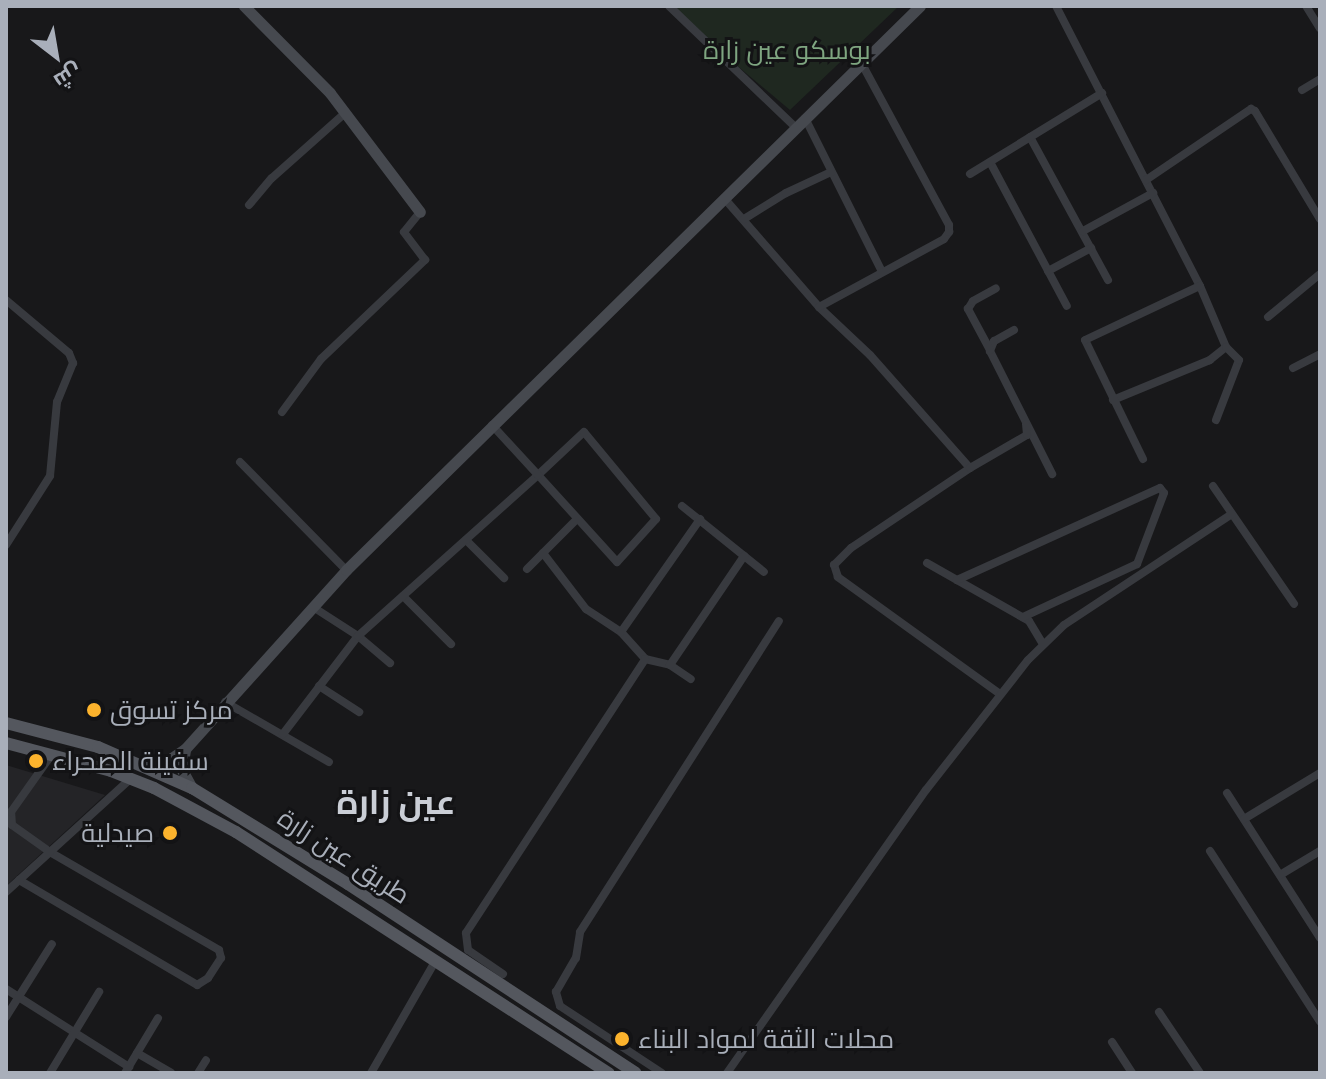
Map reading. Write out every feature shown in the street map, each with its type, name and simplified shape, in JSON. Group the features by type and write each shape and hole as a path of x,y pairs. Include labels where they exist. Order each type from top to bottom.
{"main road":[{"path":"244,6 279,37 346,112 420,212"},
{"path":"147,767 164,763 185,749 346,570 920,6"},
{"name":"طريق عين زارة","path":"6,723 98,747 192,788 348,884 636,1073"},
{"name":"طريق عين زارة","path":"6,743 87,762 130,779 236,832 604,1072"},
{"path":"185,749 182,770 192,788"}],"street":[{"path":"669,6 795,127"},
{"path":"1056,6 1200,286 1226,347 1239,360 1216,420"},
{"path":"1306,6 1320,28"},
{"path":"819,307 944,239 949,225 862,64"},
{"path":"1302,90 1320,79"},
{"path":"970,174 1102,93"},
{"path":"1146,180 1251,109 1320,219"},
{"path":"249,205 272,178 346,112"},
{"path":"805,118 882,272"},
{"path":"1030,137 1108,280"},
{"path":"990,162 1067,306"},
{"path":"744,219 786,193 831,172"},
{"path":"1083,231 1153,193"},
{"path":"724,198 819,307 870,355 970,468"},
{"path":"282,412 321,359 425,260 404,232 420,212"},
{"path":"1048,271 1091,248"},
{"path":"1268,317 1320,274"},
{"path":"1143,459 1085,340 1200,286"},
{"path":"996,288 973,301 968,309 1052,474"},
{"path":"6,300 69,353 73,363 57,402 50,476 6,545"},
{"path":"990,351 994,341 1014,330"},
{"path":"1113,400 1210,360 1226,347"},
{"path":"1293,368 1320,354"},
{"path":"1000,694 838,577 834,565 851,548 970,468 1027,435 1026,424"},
{"path":"283,734 358,636 466,540 538,475 584,432 656,519 617,562 577,519 538,475 492,425"},
{"path":"240,462 346,570"},
{"path":"1213,486 1294,604"},
{"path":"957,580 1160,488 1164,493 1137,564 1023,617"},
{"path":"682,506 764,572"},
{"path":"727,1073 792,977 1000,694 1043,644 1064,625 1232,514"},
{"path":"527,569 577,519"},
{"path":"621,632 700,519"},
{"path":"466,540 504,578"},
{"path":"543,553 579,603 621,632 645,659 670,665 691,679"},
{"path":"670,665 744,556"},
{"path":"927,563 1029,621 1043,644"},
{"path":"403,596 451,644"},
{"path":"313,607 358,636 390,663"},
{"path":"662,1073 560,1006 556,992 576,958 580,932 779,621"},
{"path":"503,974 468,950 466,933 645,659"},
{"path":"319,686 359,712"},
{"path":"225,702 329,762"},
{"path":"19,880 197,985 208,978 221,958 219,950 50,852 14,827 10,816 52,754"},
{"path":"1244,819 1320,774"},
{"path":"6,892 130,779"},
{"path":"1227,793 1320,938"},
{"path":"1210,851 1320,1022"},
{"path":"1280,875 1320,851"},
{"path":"6,1017 52,944"},
{"path":"372,1072 436,960"},
{"path":"6,989 75,1032 127,1070 158,1018"},
{"path":"50,1073 99,992"},
{"path":"1159,1012 1200,1073"},
{"path":"1112,1042 1132,1073"},
{"path":"137,1053 171,1073"},
{"path":"198,1073 206,1060"}],"shaded area":[{"path":"6,765 105,795 6,886"}],"green space":[{"name":"بوسكو عين زارة","path":"666,6 899,6 790,110"}],"place":[{"name":"مركز تسوق","path":"94,710"},
{"name":"سفينة الصحراء","path":"36,761"},
{"name":"صيدلية","path":"170,833"},
{"name":"محلات الثقة لمواد البناء","path":"622,1039"}],"district":[{"name":"عين زارة","path":"396,802"}]}
